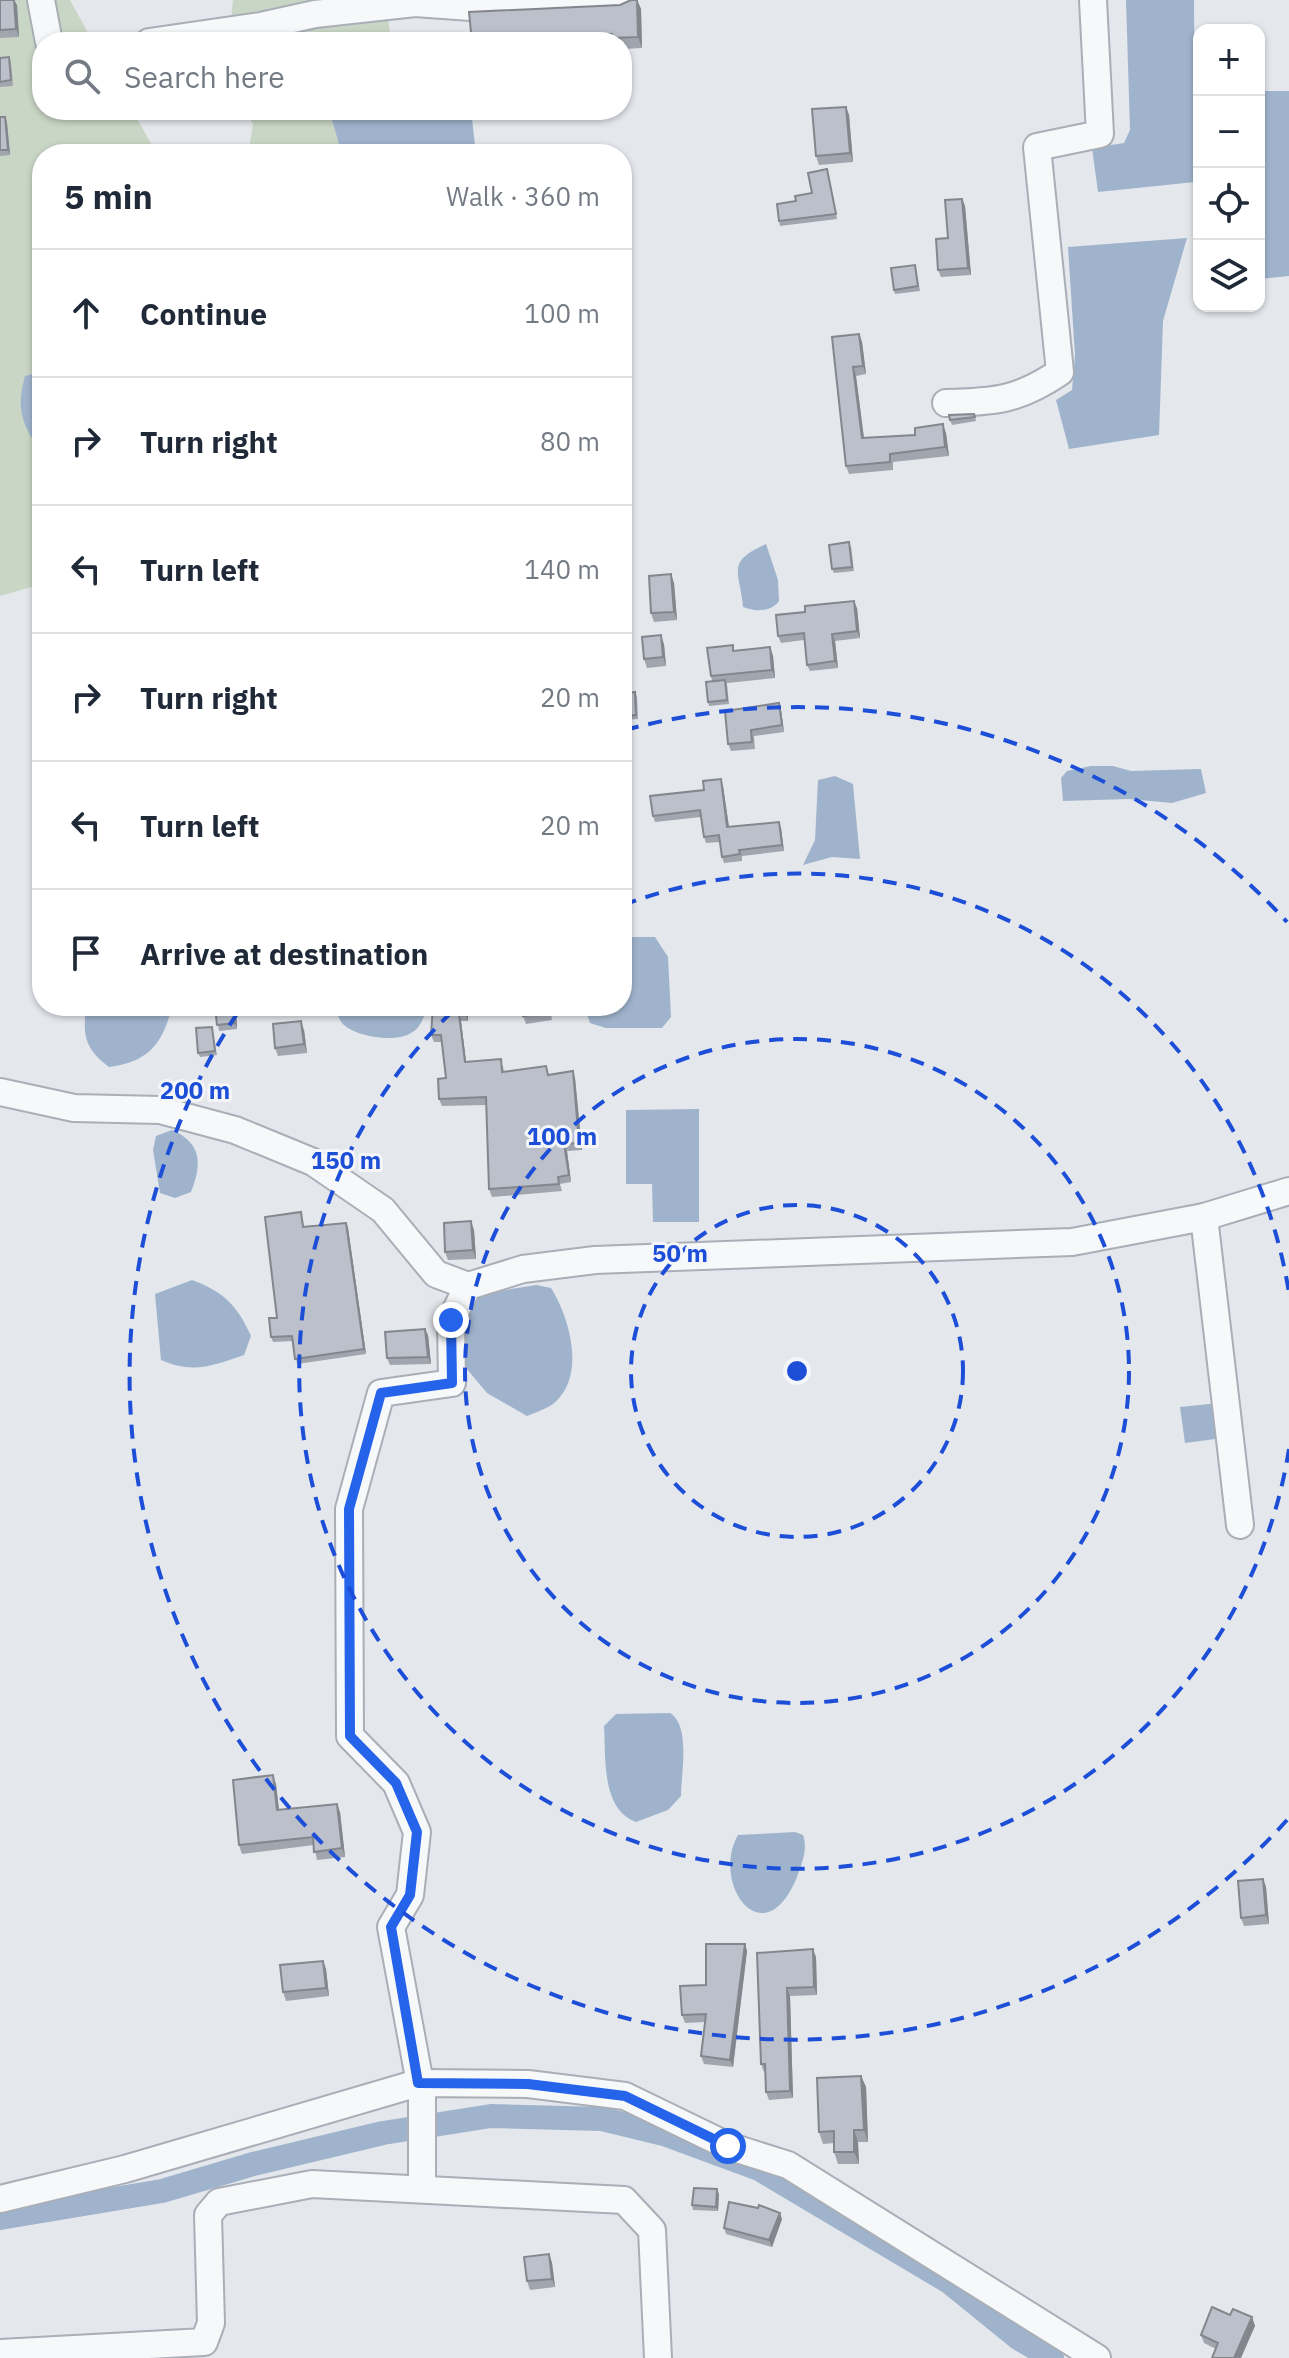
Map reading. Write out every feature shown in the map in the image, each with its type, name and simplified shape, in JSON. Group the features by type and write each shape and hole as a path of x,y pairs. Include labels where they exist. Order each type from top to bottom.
{"street":[{"path":"41,0 47,32"},
{"path":"219,32 315,14 401,4 485,8 623,0"},
{"path":"946,403 985,402 1030,392 1060,372 1037,147 1100,134 1093,0"},
{"path":"0,1092 74,1108 160,1110 235,1130 313,1162 383,1210 436,1274 468,1286 523,1269 595,1260 1072,1242 1204,1217 1289,1191"},
{"path":"1204,1217 1240,1525"},
{"path":"422,2188 420,2089 391,1927 410,1895 417,1832 396,1783 350,1736 349,1509 381,1393 452,1383 451,1320 468,1286"},
{"path":"0,2199 125,2169 420,2089 528,2084 625,2096 728,2146 788,2165 1097,2358"},
{"path":"0,2353 204,2342 211,2323 208,2215 219,2202 312,2184 624,2200 652,2230 658,2358"}],"green space":[{"path":"0,0 70,0 88,32 32,32 32,120 138,120 151,144 32,144 32,587 0,596"},
{"path":"233,0 386,0 390,32 230,32"},
{"path":"251,120 400,120 404,144 250,144"}],"water":[{"path":"1126,0 1194,0 1193,182 1098,192 1092,148 1124,143 1130,130"},
{"path":"1265,91 1289,91 1289,276 1265,278"},
{"path":"332,120 472,120 475,144 339,144"},
{"path":"1187,238 1163,321 1159,435 1069,449 1056,400 1072,390 1075,355 1068,247"},
{"path":"32,374 32,437 21,410 25,376"},
{"path":"766,544 778,580 779,601 767,609 748,609 743,607 738,569 745,556"},
{"path":"1113,766 1131,771 1201,769 1206,793 1172,803 1129,799 1063,801 1061,778 1067,771"},
{"path":"835,776 853,784 860,859 832,857 803,865 815,840 818,780"},
{"path":"632,937 655,937 668,957 671,1017 662,1028 606,1028 590,1023 588,1016 632,1016"},
{"path":"86,1016 169,1016 158,1041 144,1056 109,1067 94,1054 87,1041"},
{"path":"338,1016 424,1016 414,1031 396,1038 365,1035 342,1023"},
{"path":"699,1109 699,1222 653,1222 652,1184 626,1184 626,1110"},
{"path":"172,1130 189,1141 198,1164 191,1192 175,1198 160,1193 153,1150 156,1136"},
{"path":"192,1280 221,1295 240,1316 251,1336 244,1355 212,1365 193,1367 161,1360 155,1294"},
{"path":"536,1285 551,1288 558,1301 569,1332 572,1365 562,1395 550,1406 527,1416 487,1393 461,1362 461,1325 469,1296"},
{"path":"1219,1403 1223,1438 1185,1443 1180,1407"},
{"path":"670,1713 677,1719 683,1739 681,1796 668,1810 636,1822 625,1815 611,1794 604,1726 616,1714"},
{"path":"795,1832 803,1835 805,1846 797,1877 784,1900 770,1912 756,1912 745,1905 736,1891 731,1874 731,1854 738,1835"}],"building":[{"path":"0,0 14,0 16,29 0,30"},
{"path":"637,0 638,37 632,37 632,32 471,32 469,12 620,5"},
{"path":"9,57 11,80 0,82 0,58"},
{"path":"846,107 850,153 816,156 812,109"},
{"path":"0,117 5,117 8,150 0,150"},
{"path":"827,169 836,214 779,221 777,204 796,201 795,196 812,193 808,173"},
{"path":"962,199 968,268 938,270 936,239 948,238 945,200"},
{"path":"915,265 918,286 894,290 891,268"},
{"path":"859,334 863,366 853,367 862,438 915,435 915,428 943,424 945,447 890,454 890,462 846,466 832,337"},
{"path":"974,414 975,417 950,420 949,415"},
{"path":"849,542 852,567 832,569 829,545"},
{"path":"671,574 674,612 651,613 649,576"},
{"path":"854,601 857,631 832,634 835,661 807,665 804,633 778,636 776,615 805,612 805,606"},
{"path":"661,635 663,657 644,659 642,637"},
{"path":"733,645 733,651 770,647 772,670 711,676 707,648"},
{"path":"725,680 727,700 708,702 706,682"},
{"path":"632,692 635,692 636,715 632,715"},
{"path":"779,703 782,725 751,730 752,742 728,744 725,711"},
{"path":"721,779 727,827 779,822 782,845 739,850 740,854 722,857 719,835 704,837 700,810 653,816 650,796 704,790 703,781"},
{"path":"216,1016 235,1016 235,1023 217,1025"},
{"path":"432,1016 459,1016 465,1062 501,1059 502,1072 546,1066 548,1075 573,1071 579,1143 564,1144 569,1175 558,1177 559,1184 489,1189 486,1097 439,1099 438,1079 446,1078 441,1035 431,1035"},
{"path":"301,1021 304,1044 275,1048 273,1024"},
{"path":"212,1027 215,1051 198,1053 196,1028"},
{"path":"301,1212 303,1227 346,1223 364,1349 295,1359 292,1336 271,1337 269,1318 277,1318 265,1217"},
{"path":"471,1221 473,1250 445,1252 444,1223"},
{"path":"425,1329 428,1357 387,1358 385,1332"},
{"path":"273,1775 277,1810 337,1804 342,1848 314,1852 313,1837 239,1845 233,1780"},
{"path":"1263,1879 1266,1915 1241,1918 1238,1881"},
{"path":"706,1944 745,1944 730,2060 701,2056 706,2014 682,2015 680,1986 706,1985"},
{"path":"813,1949 814,1987 787,1988 790,2091 766,2092 765,2064 761,2064 757,1953"},
{"path":"323,1961 326,1988 283,1992 280,1965"},
{"path":"861,2076 864,2130 854,2130 854,2152 834,2152 834,2131 819,2132 817,2078"},
{"path":"694,2188 717,2189 716,2207 692,2205"},
{"path":"729,2202 758,2208 759,2205 780,2213 769,2240 724,2228"},
{"path":"549,2254 552,2279 527,2281 524,2257"},
{"path":"1212,2307 1230,2315 1233,2309 1252,2317 1234,2358 1212,2358 1218,2343 1201,2335"}],"waterway":[{"path":"0,2218 162,2191 253,2164 383,2133 491,2116 602,2119 664,2134 759,2169 949,2282 1018,2338 1052,2358"}],"route":[{"path":"451,1320 452,1383 381,1393 349,1509 350,1736 396,1783 417,1832 410,1895 391,1927 418,2083 528,2084 625,2096 728,2146"}]}
